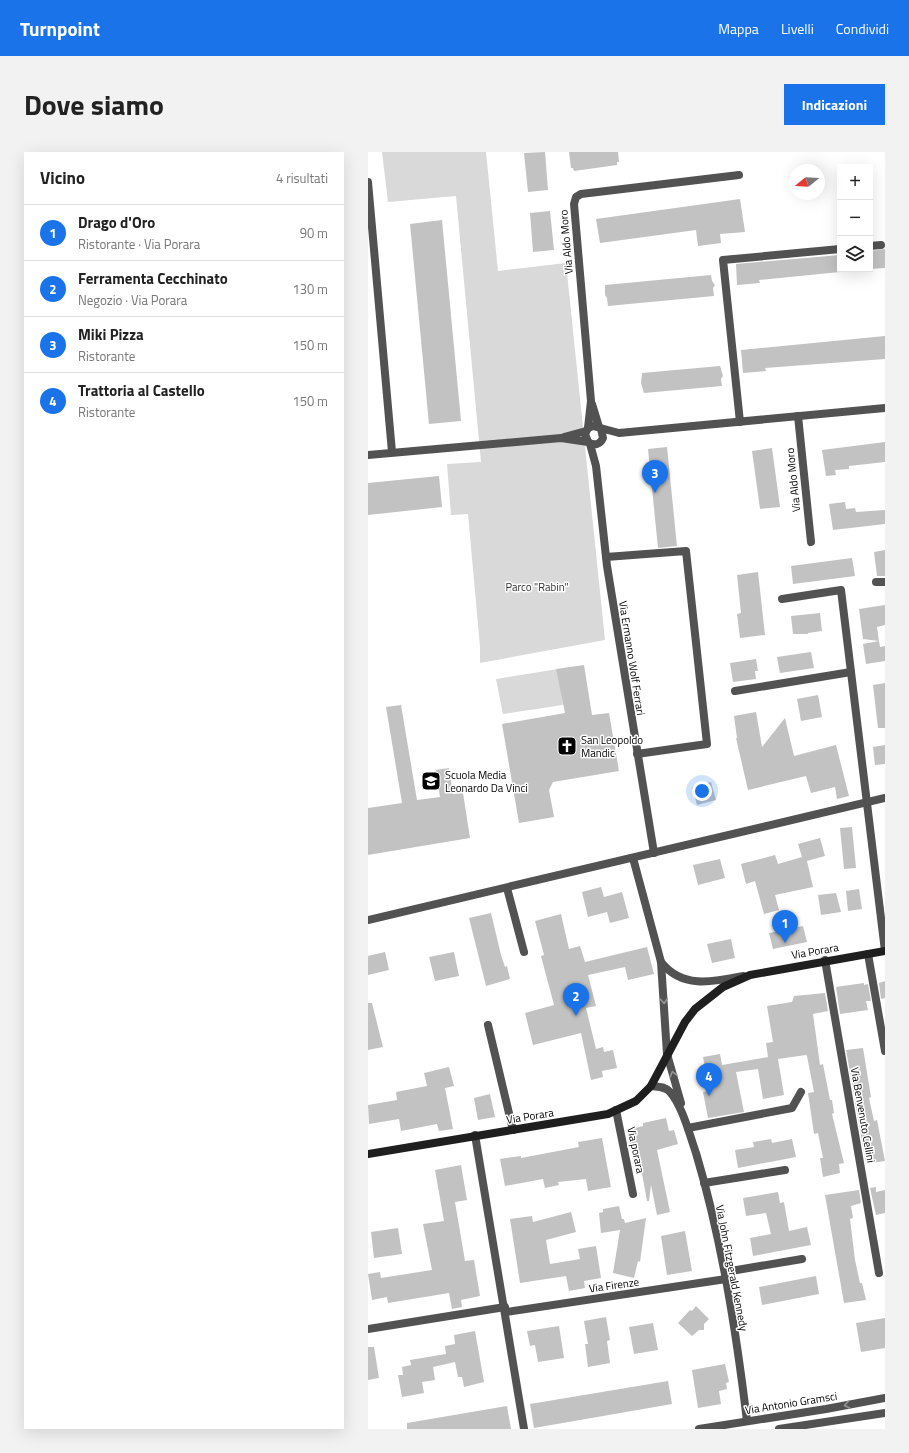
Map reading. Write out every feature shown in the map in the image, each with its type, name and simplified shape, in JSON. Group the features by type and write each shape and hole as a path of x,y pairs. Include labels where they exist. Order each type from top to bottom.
{"street":[{"name":"Via Aldo Moro","path":"587,430 591,401 574,204 576,197 581,194 738,175"},
{"path":"368,182 392,452"},
{"path":"873,246 881,245"},
{"path":"740,422 723,260 837,249"},
{"name":"Via Aldo Moro","path":"591,401 600,428"},
{"path":"368,455 561,438 587,430 593,426 619,433 885,408"},
{"name":"Via Aldo Moro","path":"798,416 811,542"},
{"path":"600,428 603,435 600,442"},
{"path":"587,430 585,437 589,443"},
{"path":"561,438 589,443 600,442 619,433"},
{"name":"Via Ermanno Wolf Ferrari","path":"596,466 600,442"},
{"name":"Via Ermanno Wolf Ferrari","path":"589,443 596,466 606,557 654,853"},
{"path":"606,557 686,551 707,744 637,754"},
{"path":"876,582 885,582"},
{"path":"782,599 840,590 885,951"},
{"path":"735,691 851,672"},
{"path":"368,920 654,853 866,801 885,798"},
{"path":"633,858 661,962 667,1054"},
{"path":"507,888 524,952"},
{"name":"Via Porara","path":"661,962 668,972 675,976 692,980 714,982 825,960 885,951"},
{"path":"868,954 885,1051"},
{"name":"Via Benvenuto Cellini","path":"825,960 879,1273"},
{"name":"Via Porara","path":"368,1154 608,1114 636,1102 650,1086 685,1022 695,1009 722,987 750,975"},
{"path":"488,1025 513,1130"},
{"name":"Via John Fitzgerald Kennedy","path":"667,1054 686,1125 704,1182 725,1276 747,1421"},
{"name":"Via John Fitzgerald Kennedy","path":"650,1086 665,1088 671,1092 686,1125"},
{"path":"686,1125 792,1108 801,1092"},
{"name":"Via porara","path":"616,1110 633,1194"},
{"path":"475,1135 524,1429"},
{"path":"704,1182 785,1170"},
{"name":"Via Firenze","path":"368,1329 505,1310 725,1276 802,1259"},
{"name":"Via Antonio Gramsci","path":"699,1429 885,1398"},
{"path":"779,1429 885,1413"}],"green space":[{"name":"Parco \"Rabin\"","path":"382,152 486,152 498,271 566,263 605,640 480,663 480,647 468,514 451,515 447,464 481,462 456,196 388,202"},
{"path":"558,669 563,705 503,714 496,679"}],"building":[{"path":"545,152 548,190 528,192 524,153"},
{"path":"569,152 618,152 619,162 617,162 617,165 574,171 573,168 571,168"},
{"path":"740,199 745,232 720,234 721,243 698,246 696,230 600,243 596,219"},
{"path":"550,211 554,250 533,252 530,213"},
{"path":"442,220 461,421 429,424 410,224"},
{"path":"885,249 885,268 873,269 873,251"},
{"path":"837,255 837,272 840,272 759,280 760,283 737,285 736,264"},
{"path":"711,275 712,281 715,285 713,288 714,296 608,306 605,295 605,285"},
{"path":"885,336 885,359 765,368 766,371 743,373 741,350"},
{"path":"720,366 723,376 721,379 722,386 644,393 641,383 642,373"},
{"path":"885,442 885,462 849,466 849,469 835,470 836,475 826,476 822,450"},
{"path":"667,447 677,546 658,548 648,449"},
{"path":"772,448 780,507 760,509 752,451"},
{"path":"439,476 442,507 368,515 368,483"},
{"path":"845,502 846,509 855,508 856,512 885,510 885,524 833,530 829,504"},
{"path":"885,550 885,576 877,576 874,552"},
{"path":"852,558 855,576 793,584 791,566"},
{"path":"758,572 765,635 740,638 737,614 741,613 737,575"},
{"path":"885,605 885,625 877,627 879,641 863,639 859,609"},
{"path":"820,613 822,631 808,634 793,634 791,616"},
{"path":"879,641 880,647 885,646 885,661 866,664 863,644"},
{"path":"811,652 814,668 780,673 777,657"},
{"path":"756,659 758,671 755,671 756,679 733,682 730,663"},
{"path":"584,665 592,715 609,713 619,771 553,782 549,790 554,817 519,823 502,724 565,713 556,669"},
{"path":"885,683 885,728 878,728 873,685"},
{"path":"818,695 822,717 801,721 797,699"},
{"path":"401,705 417,800 440,797 436,770 449,768 453,794 463,793 470,838 368,855 368,808 402,803 386,707"},
{"path":"756,712 762,747 785,718 794,756 836,745 849,796 837,799 835,787 811,793 806,776 748,790 736,738 734,716"},
{"path":"885,745 885,764 875,765 873,747"},
{"path":"711,782 716,800 697,805 692,787"},
{"path":"852,827 856,868 844,869 840,828"},
{"path":"820,838 825,856 807,861 813,887 775,895 779,910 764,914 755,881 746,884 741,864 775,855 778,864 802,857 798,844"},
{"path":"720,859 725,878 698,885 693,865"},
{"path":"601,887 604,897 622,892 629,918 610,923 607,912 588,917 582,892"},
{"path":"859,889 862,909 848,911 846,891"},
{"path":"836,893 841,912 821,915 818,895"},
{"path":"491,913 501,955 505,967 507,966 510,979 486,986 469,918"},
{"path":"561,914 569,949 580,946 585,962 647,947 654,974 628,980 625,967 588,975 596,1006 586,1008 596,1049 603,1047 604,1052 613,1050 617,1068 602,1071 603,1077 591,1080 581,1033 533,1045 525,1013 554,1005 541,956 544,955 535,921"},
{"path":"803,926 807,942 773,949 769,933"},
{"path":"731,939 735,958 712,963 707,944"},
{"path":"385,952 389,970 368,975 368,956"},
{"path":"454,952 459,976 435,981 429,957"},
{"path":"885,981 885,998 881,999 879,983"},
{"path":"864,983 864,985 868,984 871,1001 866,1001 868,1010 840,1014 836,987"},
{"path":"825,993 828,1011 813,1014 820,1065 823,1064 830,1100 832,1100 834,1113 832,1114 844,1163 839,1164 840,1173 823,1177 820,1158 823,1158 818,1133 814,1134 808,1093 814,1092 806,1055 778,1059 784,1095 763,1099 758,1069 736,1072 744,1112 708,1118 703,1092 709,1091 703,1057 720,1054 722,1065 768,1057 766,1043 773,1042 767,1006 792,1002 794,996"},
{"path":"368,1003 372,1003 383,1047 368,1050"},
{"path":"863,1048 871,1097 869,1098 874,1121 877,1120 885,1161 866,1164 846,1050"},
{"path":"449,1067 454,1086 445,1088 453,1129 439,1131 437,1124 401,1131 399,1119 369,1124 368,1105 397,1100 396,1092 427,1086 424,1073"},
{"path":"490,1094 495,1117 478,1120 474,1098"},
{"path":"666,1118 669,1131 674,1130 678,1144 657,1150 670,1212 657,1215 651,1185 649,1201 647,1201 637,1146 631,1147 627,1130 643,1126 643,1123"},
{"path":"602,1138 611,1187 588,1191 586,1179 558,1182 559,1185 545,1188 543,1179 505,1186 500,1159 521,1156 521,1158 579,1147 578,1142"},
{"path":"771,1139 772,1143 792,1139 796,1157 738,1168 735,1150 754,1147 753,1142"},
{"path":"461,1165 467,1200 455,1202 465,1261 474,1260 480,1296 461,1300 462,1307 452,1309 449,1293 388,1303 387,1297 372,1300 368,1274 380,1272 381,1278 432,1270 423,1224 444,1221 435,1170"},
{"path":"876,1187 876,1192 885,1190 885,1213 876,1215 870,1188"},
{"path":"859,1190 861,1203 851,1206 853,1218 850,1219 855,1260 860,1283 862,1283 866,1300 844,1303 825,1195"},
{"path":"778,1192 780,1203 784,1202 789,1231 807,1227 811,1245 753,1256 750,1238 771,1234 766,1213 746,1216 743,1198"},
{"path":"619,1206 622,1219 624,1219 625,1223 646,1218 640,1262 638,1261 634,1278 613,1273 620,1230 601,1233 599,1213 603,1212 603,1209"},
{"path":"571,1212 576,1232 546,1240 550,1264 580,1259 578,1249 596,1246 601,1278 584,1281 585,1288 569,1291 566,1276 520,1283 510,1219 532,1216 533,1222"},
{"path":"398,1228 402,1254 374,1258 371,1232"},
{"path":"685,1231 692,1271 667,1275 661,1236"},
{"path":"816,1276 819,1294 762,1305 759,1287"},
{"path":"696,1306 709,1319 704,1324 704,1330 699,1330 692,1336 678,1323 690,1310 692,1311"},
{"path":"606,1317 610,1340 607,1341 610,1363 588,1367 585,1344 588,1344 584,1321"},
{"path":"885,1318 885,1348 861,1352 856,1323"},
{"path":"653,1323 658,1350 634,1354 629,1327"},
{"path":"559,1326 564,1358 538,1362 535,1345 530,1346 527,1331"},
{"path":"475,1331 484,1382 464,1387 462,1377 458,1377 455,1362 433,1367 435,1380 422,1382 424,1393 402,1397 398,1375 403,1375 402,1367 411,1365 410,1360 446,1354 445,1346 455,1344 454,1335"},
{"path":"368,1347 374,1347 379,1378 368,1380"},
{"path":"725,1364 729,1382 726,1383 727,1389 719,1391 721,1404 698,1408 692,1370"},
{"path":"668,1381 672,1404 534,1428 530,1404"},
{"path":"507,1406 511,1429 407,1429 407,1423"}],"place":[{"name":"Miki Pizza","path":"655,493"},
{"name":"San Leopoldo Mandic","path":"567,746"},
{"name":"Scuola Media Leonardo Da Vinci","path":"431,781"},
{"name":"Drago d'Oro","path":"785,943"},
{"name":"Ferramenta Cecchinato","path":"576,1016"},
{"name":"Trattoria al Castello","path":"709,1096"}]}
